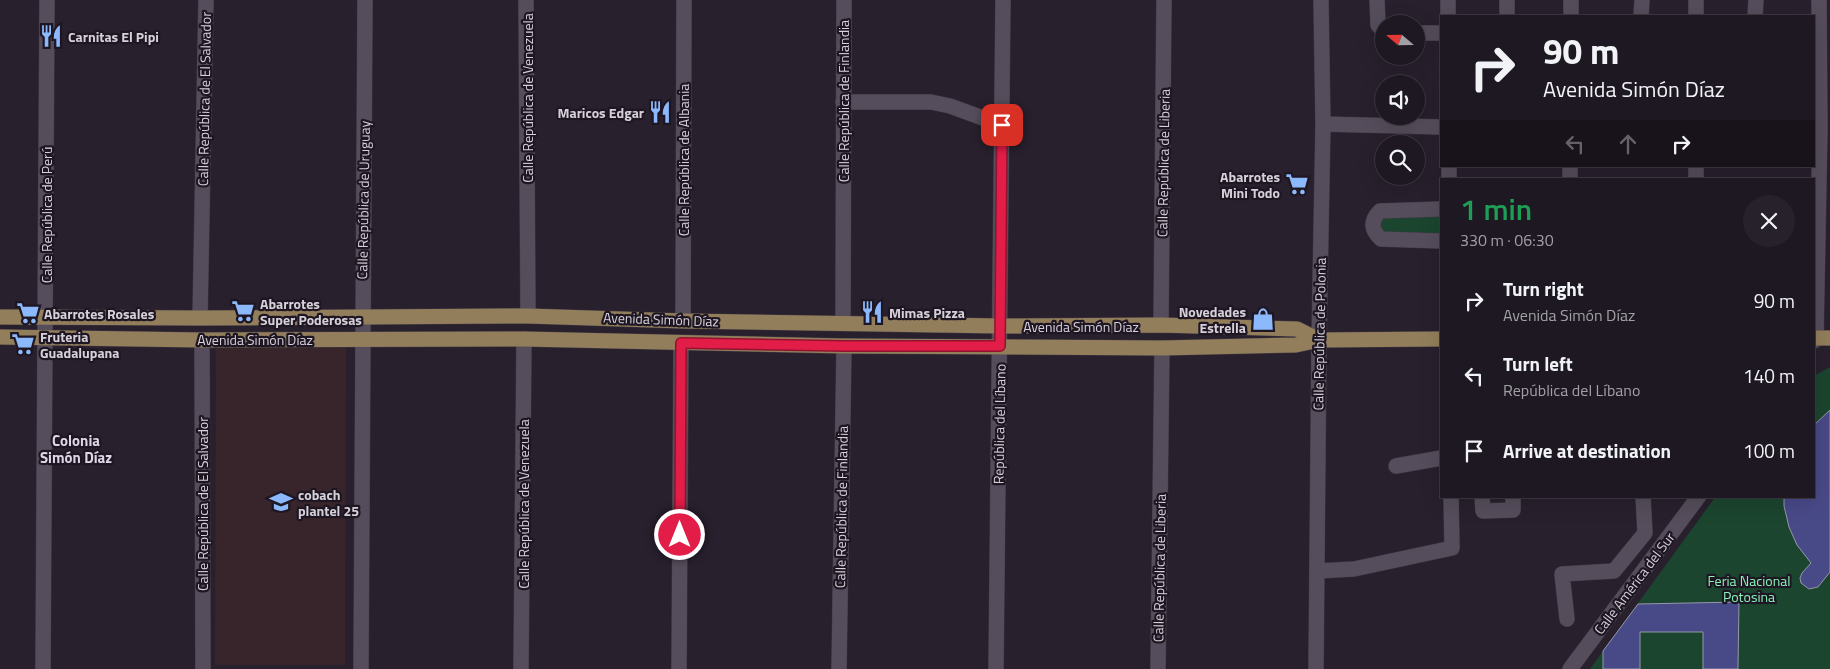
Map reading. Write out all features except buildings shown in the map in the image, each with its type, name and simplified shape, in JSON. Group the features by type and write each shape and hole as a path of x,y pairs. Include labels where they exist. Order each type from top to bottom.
{"main road":[{"name":"Avenida Simón Díaz","path":"0,317 528,316 1000,326 1161,325 1297,329 1319,340"},
{"name":"Avenida Simón Díaz","path":"0,337 202,340 524,339 844,346 1162,348 1296,345 1319,340 1440,340"}],"street":[{"name":"Calle República de Perú","path":"43,669 47,0"},
{"name":"Calle República de El Salvador","path":"200,318 206,0"},
{"name":"Calle República de Uruguay","path":"360,669 365,0"},
{"name":"Calle República de Venezuela","path":"526,0 528,316"},
{"name":"Calle República de Albania","path":"683,320 684,0"},
{"name":"Calle República de Finlandia","path":"843,323 844,0"},
{"name":"República del Líbano","path":"996,669 1003,0"},
{"name":"Calle República de Liberia","path":"1161,325 1164,0"},
{"name":"Calle República de Polonia","path":"1316,669 1323,124 1321,0"},
{"path":"1377,0 1378,15"},
{"path":"1448,0 1448,15"},
{"path":"1507,0 1507,15"},
{"path":"1571,0 1571,15"},
{"path":"1640,15 1642,0"},
{"path":"1696,0 1696,15"},
{"path":"1755,15 1756,0"},
{"path":"1818,339 1815,242 1821,128 1819,0"},
{"path":"1425,33 1440,33"},
{"path":"843,102 931,102 950,106 1002,125"},
{"path":"1323,124 1440,127"},
{"path":"1440,209 1380,211 1374,216 1372,225 1375,234 1381,240 1440,242"},
{"name":"Calle República de Venezuela","path":"521,669 524,339"},
{"name":"Calle República de El Salvador","path":"202,340 203,669"},
{"path":"679,669 681,343"},
{"name":"Calle República de Finlandia","path":"838,669 844,346"},
{"name":"Calle República de Liberia","path":"1158,669 1162,348"},
{"path":"1396,466 1440,458"},
{"path":"1317,571 1354,569 1452,548 1451,498"},
{"path":"1482,498 1483,511 1513,510 1513,498"},
{"path":"1568,619 1562,574 1614,571 1645,534 1643,498"},
{"name":"Calle América del Sur","path":"1570,669 1697,498"}],"shaded area":[{"name":"cobach plantel 25","path":"216,347 346,347 345,665 215,665"}],"green space":[{"path":"1440,214 1440,235 1381,236 1379,216"},
{"name":"Feria Nacional Potosina","path":"1830,367 1830,669 1590,669 1715,498 1815,498 1815,375"}],"place":[{"name":"Carnitas El Pipi","path":"51,36"},
{"name":"Maricos Edgar","path":"660,112"},
{"name":"Abarrotes Mini Todo","path":"1297,184"},
{"name":"Abarrotes Super Poderosas","path":"243,311"},
{"name":"Mimas Pizza","path":"872,312"},
{"name":"Abarrotes Rosales","path":"28,313"},
{"name":"Novedades Estrella","path":"1263,319"},
{"name":"Fruteria Guadalupana","path":"23,344"},
{"name":"cobach plantel 25","path":"281,502"}],"district":[{"name":"Colonia Simón Díaz","path":"76,448"}],"route":[{"path":"680,535 681,343 1000,346 1002,125"}]}
